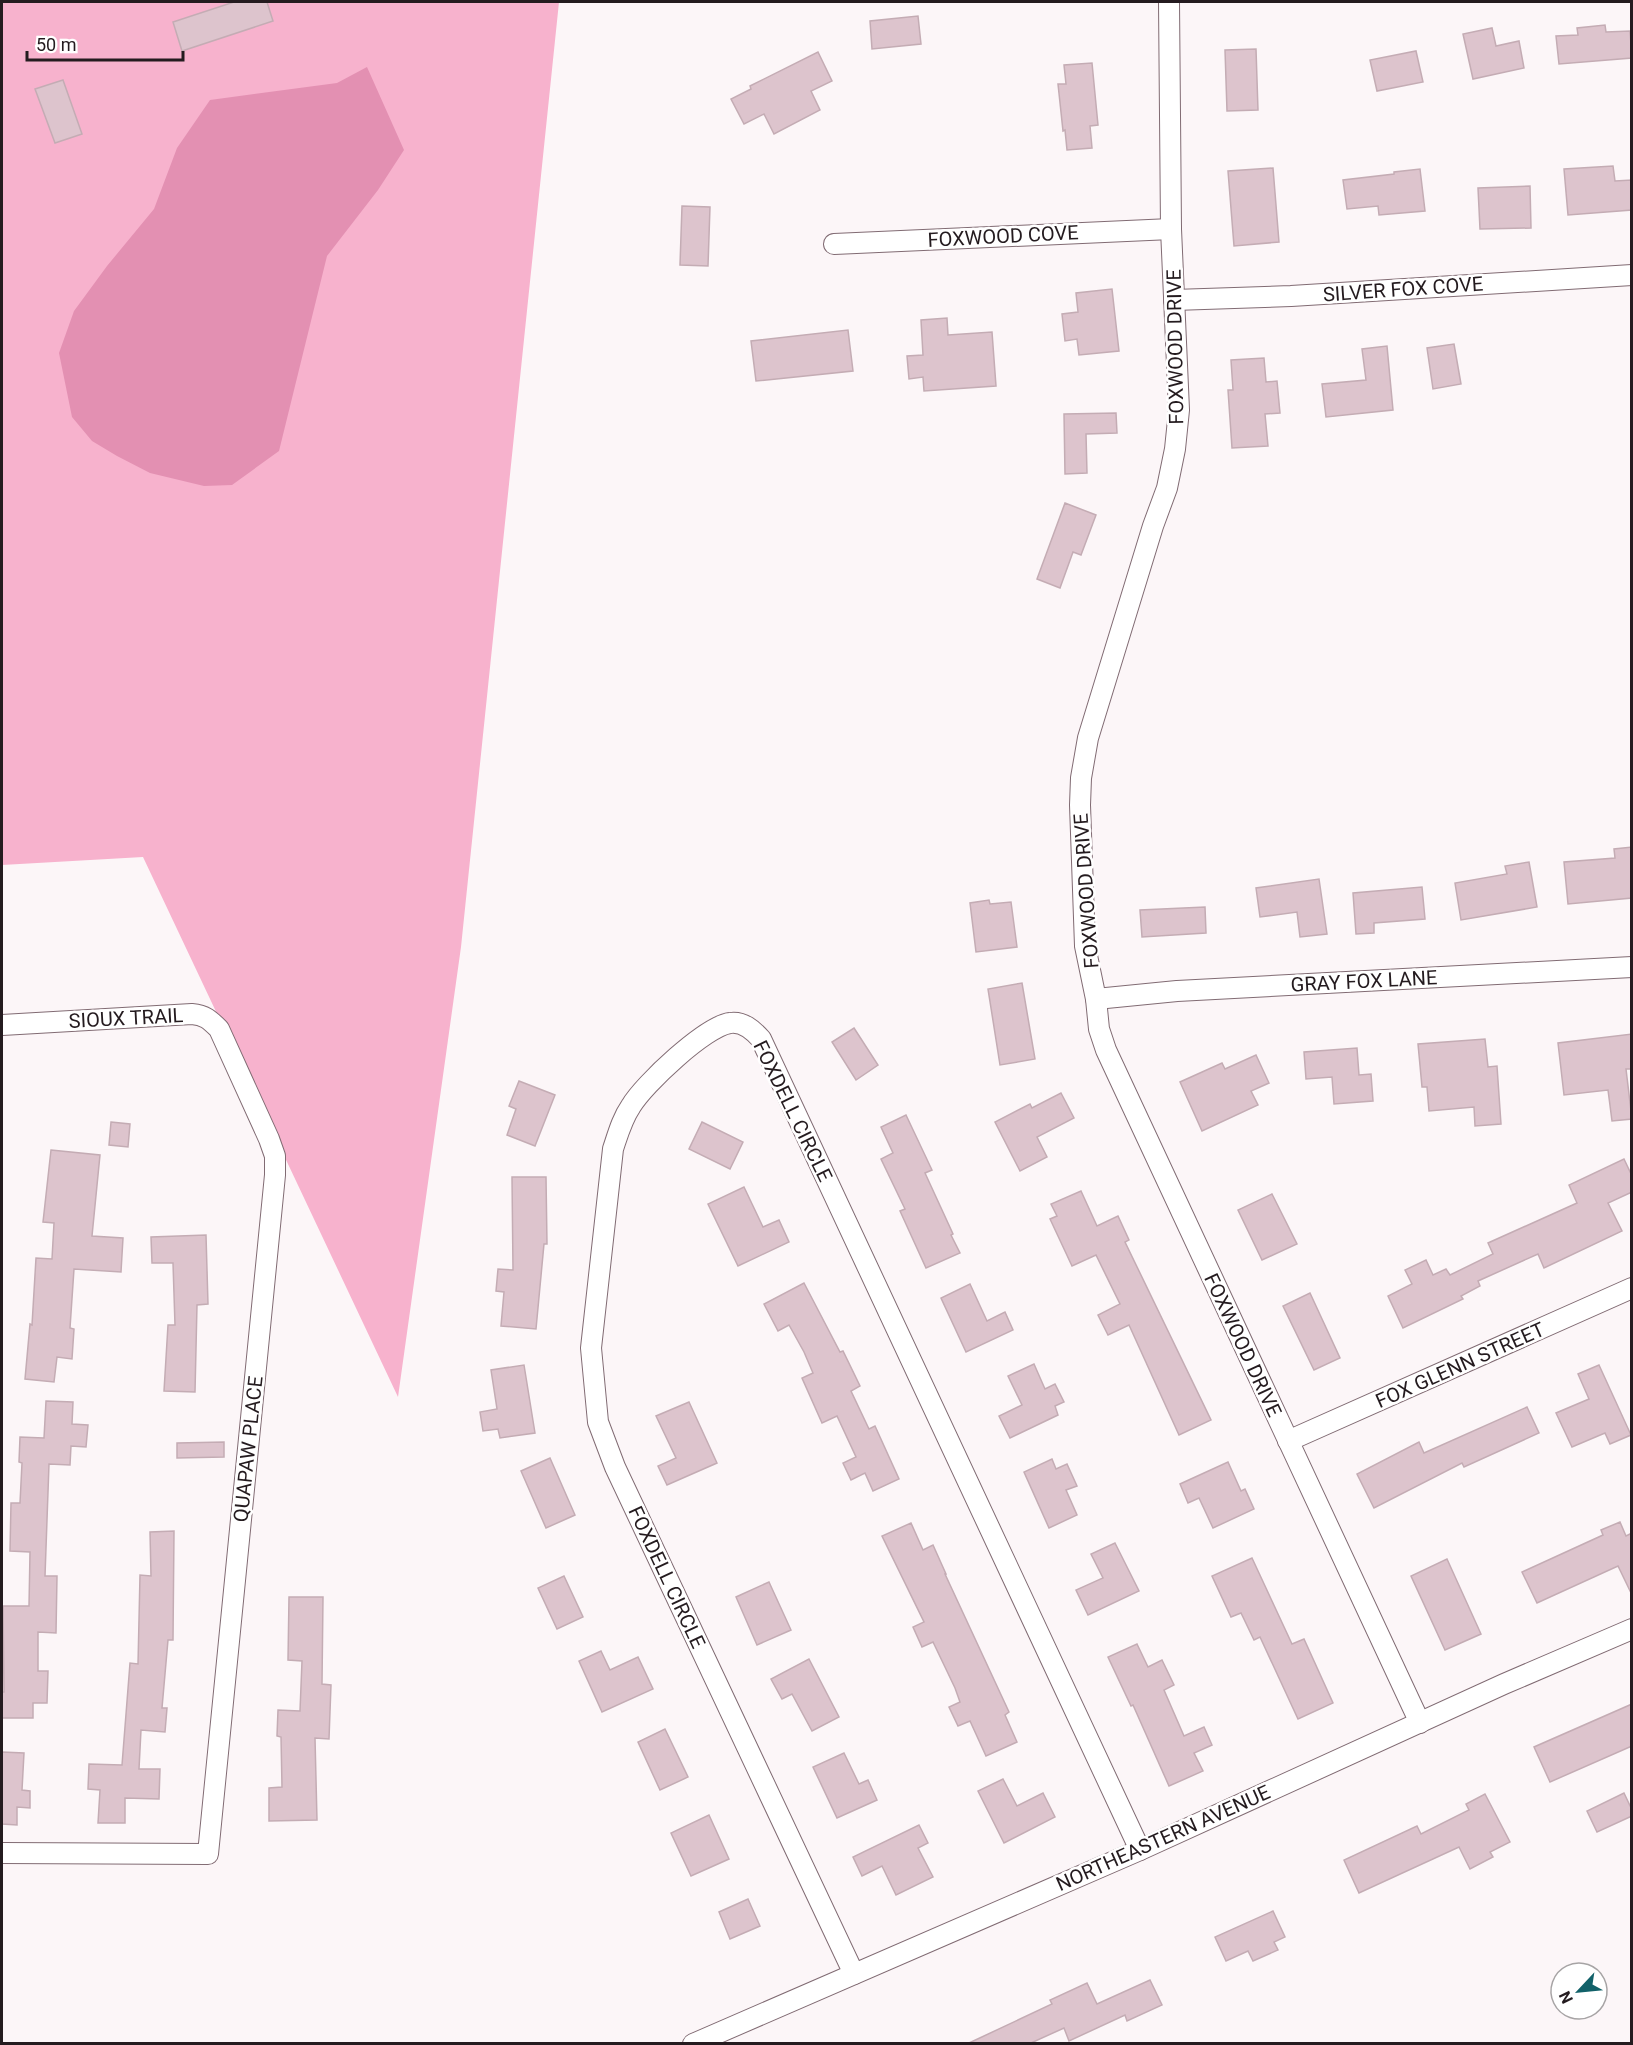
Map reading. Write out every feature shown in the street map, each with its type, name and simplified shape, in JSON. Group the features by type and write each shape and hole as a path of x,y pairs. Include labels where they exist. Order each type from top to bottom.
{"street":[{"name":"FOXWOOD DRIVE","path":"1169,2 1171,229 1179,410 1175,449 1167,488 1153,526 1088,738 1080,805 1085,946 1096,999 1099,1029 1106,1050 1420,1723"},
{"name":"FOXWOOD COVE","path":"834,244 1171,229"},
{"name":"SILVER FOX COVE","path":"1174,300 1291,296 1632,275"},
{"name":"GRAY FOX LANE","path":"1096,999 1177,991 1632,967"},
{"name":"SIOUX TRAIL","path":"2,1025 201,1015 210,1019 219,1029 230,1053"},
{"name":"FOXDELL CIRCLE","path":"854,1974 615,1467 598,1422 591,1348 616,1137 630,1106 640,1093 672,1061 719,1025 732,1022 741,1023 752,1029 761,1040 1140,1850"},
{"path":"2,1025 2,1032"},
{"name":"QUAPAW PLACE","path":"2,1853 208,1854 275,1174 275,1156 269,1139 230,1053"},
{"name":"FOX GLENN STREET","path":"1288,1441 1632,1288"},
{"name":"NORTHEASTERN AVENUE","path":"693,2043 1140,1850 1632,1629"}],"shaded area":[{"path":"2,2 559,2 461,947 398,1397 143,857 2,865"},
{"path":"367,67 404,150 378,190 327,256 279,451 232,485 204,486 150,473 92,441 72,417 59,353 74,311 107,266 154,209 177,148 210,100 337,83"}],"building":[{"path":"234,2 267,2 273,21 182,51 173,22"},
{"path":"918,16 921,44 872,49 870,21"},
{"path":"1605,25 1606,32 1630,31 1632,58 1559,64 1556,36 1578,35 1577,28"},
{"path":"1492,28 1496,46 1519,41 1524,68 1473,79 1463,34"},
{"path":"1256,49 1258,110 1227,111 1225,50"},
{"path":"1416,51 1423,82 1377,91 1370,60"},
{"path":"818,52 832,81 811,91 820,110 774,134 764,114 744,124 731,99 751,89 750,86"},
{"path":"1092,63 1098,125 1090,126 1092,148 1067,150 1058,84 1066,84 1064,65"},
{"path":"63,80 82,134 55,143 35,89"},
{"path":"1613,166 1615,181 1632,180 1632,210 1568,215 1564,169"},
{"path":"1273,168 1279,242 1234,246 1228,171"},
{"path":"1420,169 1425,211 1379,215 1378,206 1347,209 1343,180"},
{"path":"1530,186 1531,228 1480,229 1478,188"},
{"path":"682,206 710,207 708,266 680,265"},
{"path":"1112,289 1119,351 1079,355 1077,339 1065,341 1062,314 1078,312 1076,293"},
{"path":"947,318 948,335 992,332 996,386 924,391 923,377 909,379 907,356 923,355 921,320"},
{"path":"848,330 853,371 756,381 751,341"},
{"path":"1454,344 1461,384 1433,389 1427,348"},
{"path":"1387,346 1393,410 1326,417 1322,384 1366,380 1362,349"},
{"path":"1264,358 1266,382 1277,381 1280,413 1265,414 1268,446 1232,448 1228,390 1233,390 1231,360"},
{"path":"1116,413 1117,433 1086,434 1087,473 1065,474 1064,414"},
{"path":"1065,503 1096,515 1081,555 1073,552 1060,588 1037,579"},
{"path":"1632,847 1632,898 1568,904 1564,862 1615,858 1614,849"},
{"path":"1529,862 1537,907 1461,920 1455,883 1507,874 1505,866"},
{"path":"1319,879 1327,934 1300,937 1297,912 1260,917 1256,888"},
{"path":"1422,887 1425,919 1374,923 1374,933 1356,934 1353,893"},
{"path":"989,900 990,904 1011,902 1017,947 976,952 970,903"},
{"path":"1205,907 1206,933 1142,937 1140,910"},
{"path":"1022,983 1035,1059 1000,1065 988,989"},
{"path":"854,1028 878,1065 856,1080 832,1042"},
{"path":"1632,1034 1632,1069 1626,1069 1632,1119 1612,1121 1608,1090 1564,1095 1558,1043"},
{"path":"1485,1039 1488,1067 1497,1066 1501,1124 1475,1126 1474,1107 1429,1111 1427,1087 1422,1087 1418,1044"},
{"path":"1357,1048 1359,1075 1371,1074 1373,1101 1334,1104 1332,1077 1306,1079 1304,1052"},
{"path":"1256,1055 1269,1083 1251,1091 1258,1105 1202,1131 1180,1082 1222,1063 1225,1069"},
{"path":"519,1081 555,1095 535,1146 507,1135 516,1109 509,1106"},
{"path":"1061,1093 1074,1118 1037,1137 1047,1157 1020,1171 995,1122 1030,1104 1032,1108"},
{"path":"906,1115 932,1170 925,1173 960,1253 926,1268 900,1211 905,1209 881,1159 893,1153 881,1127"},
{"path":"111,1122 130,1124 128,1147 109,1145"},
{"path":"702,1122 743,1142 730,1169 689,1149"},
{"path":"51,1150 100,1155 92,1236 123,1238 121,1272 74,1269 70,1328 74,1329 72,1359 57,1357 54,1382 25,1379 30,1324 32,1325 36,1258 52,1259 54,1223 43,1222"},
{"path":"1624,1159 1632,1176 1632,1192 1608,1203 1622,1231 1544,1268 1538,1254 1478,1281 1480,1286 1461,1296 1463,1299 1403,1328 1388,1296 1412,1284 1405,1270 1426,1260 1433,1275 1446,1269 1450,1275 1493,1254 1488,1243 1577,1203 1569,1185"},
{"path":"512,1177 546,1177 547,1244 544,1244 536,1329 501,1326 504,1292 496,1291 498,1269 513,1270"},
{"path":"744,1187 763,1227 779,1220 789,1242 738,1266 708,1204"},
{"path":"1081,1191 1097,1226 1118,1216 1129,1240 1125,1242 1211,1420 1179,1435 1129,1325 1108,1335 1098,1315 1120,1304 1096,1255 1072,1266 1050,1219 1057,1216 1051,1204"},
{"path":"1272,1194 1297,1244 1262,1260 1238,1210"},
{"path":"206,1235 208,1304 197,1305 195,1392 164,1391 168,1325 175,1325 173,1263 152,1263 151,1237"},
{"path":"804,1283 860,1386 851,1391 869,1429 875,1426 899,1479 873,1491 865,1473 851,1480 843,1463 856,1457 837,1416 822,1423 802,1378 813,1373 804,1352 789,1325 778,1331 764,1304"},
{"path":"970,1284 987,1321 1005,1312 1013,1330 966,1352 941,1298"},
{"path":"1310,1293 1340,1358 1314,1370 1283,1306"},
{"path":"1034,1364 1045,1389 1055,1384 1064,1402 1055,1406 1058,1415 1010,1438 999,1416 1022,1405 1008,1376"},
{"path":"524,1365 535,1433 500,1438 498,1429 483,1431 480,1412 497,1409 491,1370"},
{"path":"1599,1365 1631,1435 1610,1444 1605,1433 1572,1447 1556,1413 1589,1399 1578,1374"},
{"path":"46,1401 73,1402 72,1424 88,1425 86,1447 71,1446 70,1465 49,1464 45,1576 57,1576 56,1633 38,1632 38,1671 48,1671 47,1703 33,1703 33,1718 2,1718 3,1606 29,1606 30,1552 10,1551 11,1503 20,1503 22,1463 19,1462 20,1437 44,1438"},
{"path":"689,1402 717,1463 667,1485 658,1466 676,1458 656,1416"},
{"path":"1527,1407 1539,1433 1464,1467 1462,1463 1374,1508 1357,1474 1419,1442 1424,1453"},
{"path":"224,1442 224,1457 177,1458 177,1443"},
{"path":"550,1458 575,1515 546,1528 521,1471"},
{"path":"1052,1459 1056,1469 1067,1464 1077,1486 1066,1490 1077,1515 1049,1528 1024,1472"},
{"path":"1228,1462 1241,1491 1245,1489 1254,1509 1213,1528 1199,1498 1188,1503 1180,1484"},
{"path":"1620,1522 1626,1536 1632,1533 1632,1595 1618,1566 1537,1603 1522,1572 1603,1535 1601,1530"},
{"path":"911,1523 923,1550 933,1545 1009,1712 1005,1715 1017,1742 986,1756 970,1721 958,1726 949,1707 960,1702 955,1688 933,1642 922,1647 913,1627 924,1622 882,1536"},
{"path":"174,1531 173,1640 168,1640 162,1708 167,1708 165,1732 141,1730 139,1769 160,1769 159,1799 125,1798 125,1823 98,1823 100,1790 88,1789 89,1764 122,1765 130,1663 138,1664 140,1575 151,1576 150,1532"},
{"path":"1115,1543 1139,1591 1088,1615 1076,1590 1103,1578 1091,1554"},
{"path":"1252,1558 1292,1644 1304,1639 1333,1703 1298,1719 1260,1637 1254,1640 1241,1613 1231,1617 1212,1576"},
{"path":"1447,1559 1481,1634 1445,1650 1411,1576"},
{"path":"564,1576 583,1617 557,1629 538,1588"},
{"path":"769,1582 791,1630 757,1645 736,1597"},
{"path":"289,1597 323,1597 322,1684 331,1685 329,1739 315,1738 317,1820 269,1821 269,1788 282,1787 281,1737 277,1736 278,1710 300,1711 302,1661 288,1660"},
{"path":"1137,1644 1148,1667 1162,1660 1174,1685 1164,1690 1184,1736 1204,1727 1212,1745 1194,1753 1203,1771 1169,1786 1133,1705 1131,1706 1108,1657"},
{"path":"601,1651 610,1670 638,1657 653,1689 602,1712 579,1661"},
{"path":"809,1659 839,1717 812,1731 792,1694 782,1699 771,1679"},
{"path":"1632,1704 1632,1746 1550,1782 1534,1747"},
{"path":"665,1729 688,1777 660,1790 638,1742"},
{"path":"2,1752 24,1753 22,1790 30,1791 30,1808 17,1807 17,1825 2,1824"},
{"path":"844,1753 859,1784 868,1780 877,1800 837,1818 813,1767"},
{"path":"1003,1779 1017,1806 1043,1793 1055,1817 1004,1843 978,1791"},
{"path":"1624,1793 1632,1810 1632,1816 1597,1832 1587,1811"},
{"path":"1485,1794 1510,1842 1490,1852 1493,1857 1470,1869 1459,1847 1359,1893 1344,1860 1417,1826 1421,1834 1469,1810 1466,1804"},
{"path":"709,1815 729,1859 691,1876 671,1833"},
{"path":"919,1825 928,1843 918,1848 933,1877 896,1895 882,1866 862,1876 853,1857"},
{"path":"748,1899 760,1926 730,1939 719,1912"},
{"path":"1273,1911 1285,1937 1274,1942 1278,1950 1253,1961 1248,1951 1226,1961 1215,1937"},
{"path":"1150,1980 1162,2005 1127,2021 1125,2015 1069,2041 1064,2028 1031,2043 969,2043 1052,2004 1050,2000 1087,1983 1097,2004"}]}
